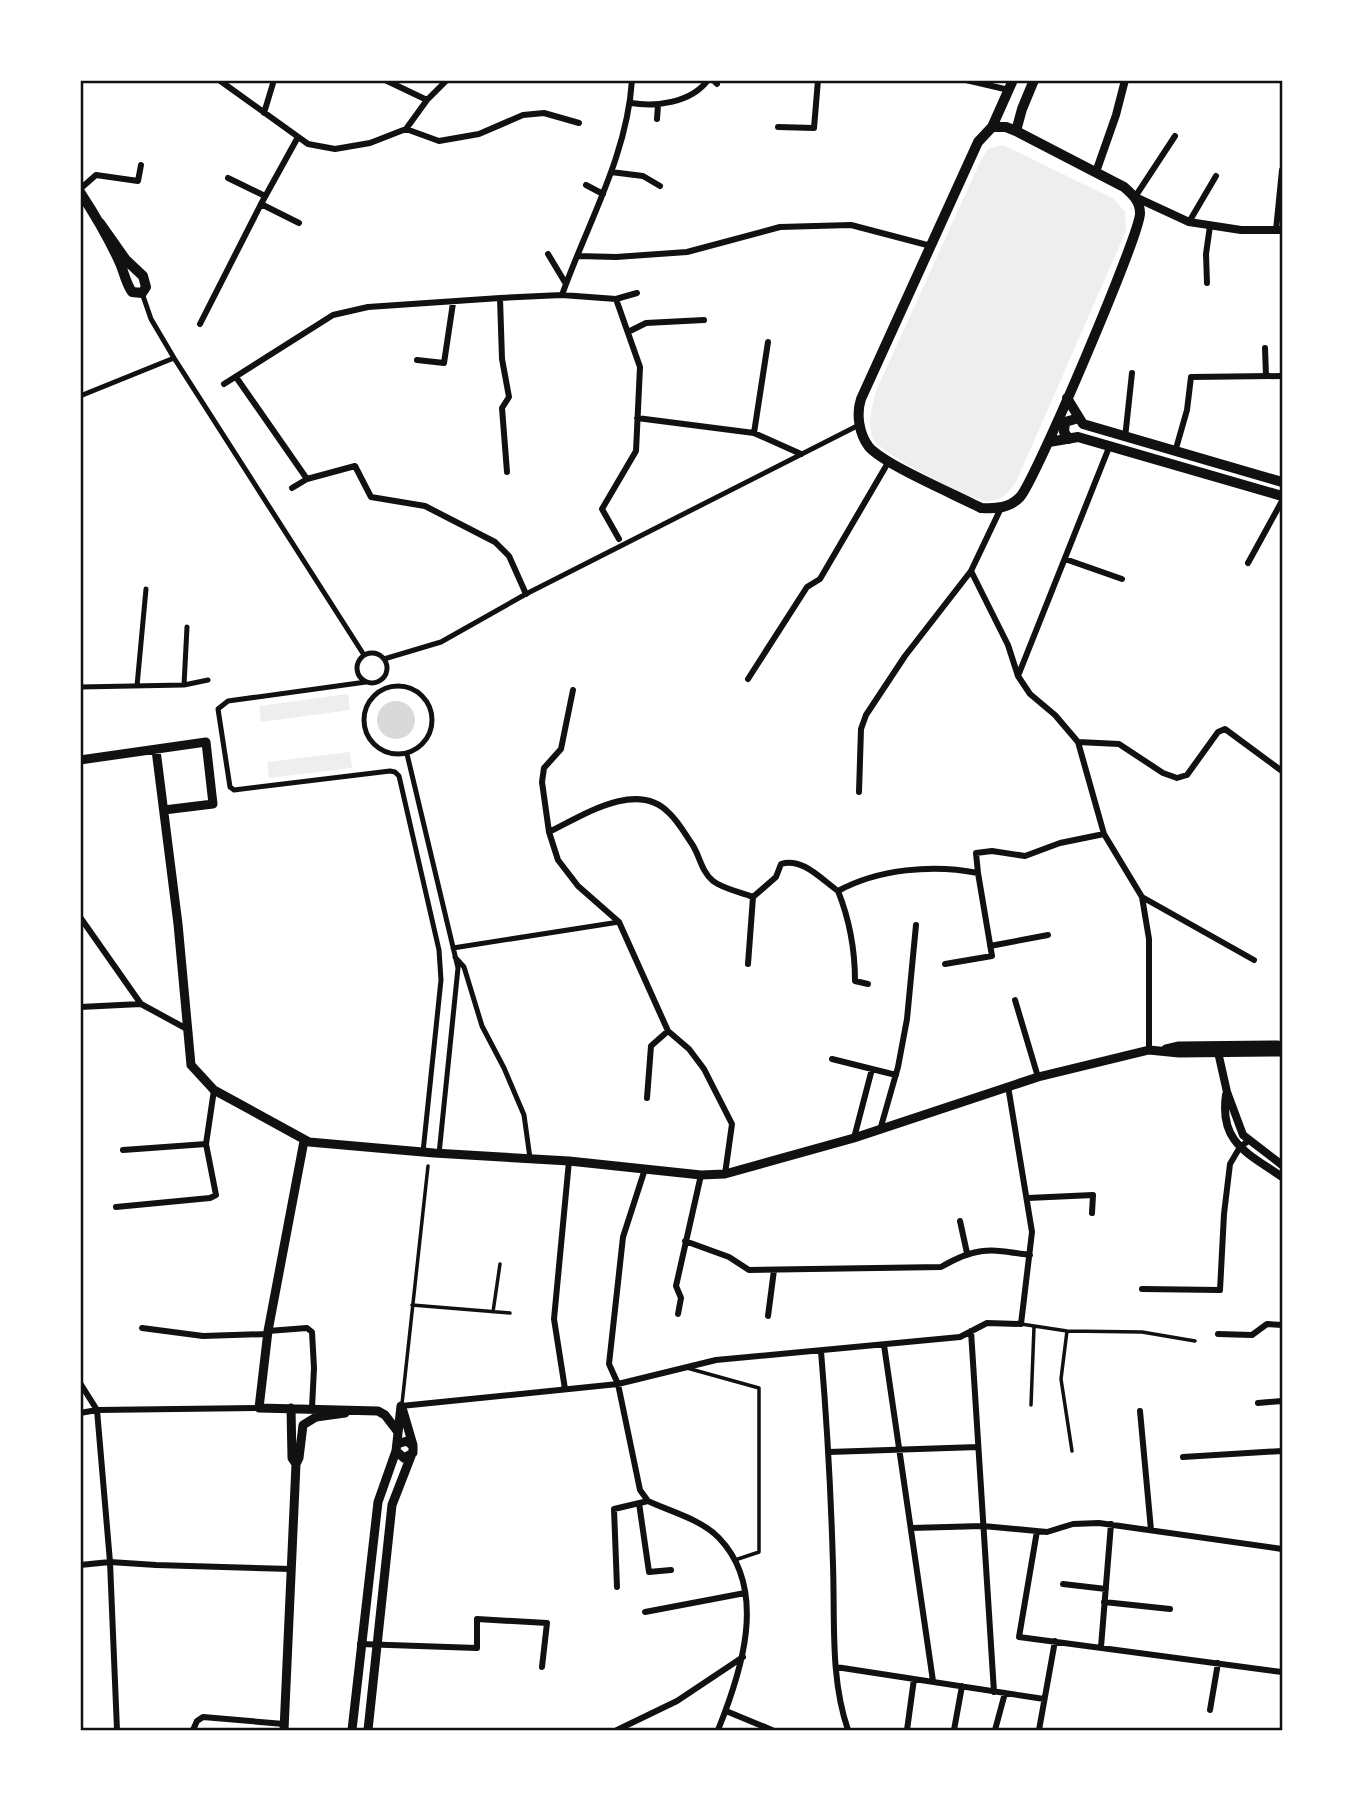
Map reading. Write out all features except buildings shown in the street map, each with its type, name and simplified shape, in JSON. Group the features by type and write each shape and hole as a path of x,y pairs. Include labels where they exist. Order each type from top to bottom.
{"main road":[{"path":"1016,131 1034,80"},
{"path":"992,127 1006,127 1016,131 1124,187 1135,197 1140,211 1138,226 1049,442 1025,491 1014,502 1001,508 981,508 871,449 859,425 859,411 861,399 978,142 992,127 1011,85"},
{"path":"1003,102 1003,110 1009,116 1017,115 1022,109"},
{"path":"80,190 126,260 145,279 146,288 142,293 132,292 127,285 121,264 100,223"},
{"path":"1067,398 1083,424 1283,482"},
{"path":"1069,439 1063,432 1065,422 1079,418"},
{"path":"1049,442 1078,437 1283,499"},
{"path":"80,760 206,743 213,804 164,810"},
{"path":"156,750 178,924 191,1065 214,1090 304,1141 436,1154 569,1161 701,1175 725,1174 880,1130 1038,1076 1149,1050 1179,1053 1283,1049"},
{"path":"1162,1050 1179,1046 1278,1045 1283,1049"},
{"path":"304,1141 268,1333 259,1409 381,1412 398,1432"},
{"path":"352,1731 378,1503 396,1448 401,1406"},
{"path":"368,1731 391,1505 413,1446 401,1406"},
{"path":"291,1408 292,1458 296,1464"},
{"path":"284,1727 296,1464 303,1425 316,1417 341,1415 352,1410"},
{"path":"396,1448 407,1441 413,1446"},
{"path":"396,1448 404,1458 411,1456"}],"street":[{"path":"219,80 308,144 335,149 370,143 406,129 427,100 447,80"},
{"path":"264,113 274,80"},
{"path":"385,80 427,100"},
{"path":"562,295 611,172 631,103 632,80"},
{"path":"631,103 650,107 658,105 683,97 708,80"},
{"path":"778,127 814,128 818,80"},
{"path":"966,80 1011,85"},
{"path":"1096,172 1125,80"},
{"path":"657,119 658,105"},
{"path":"406,129 439,141 480,134 523,114 544,113 579,123"},
{"path":"1175,136 1135,197 1189,222 1241,230 1279,230 1283,170"},
{"path":"200,324 298,137"},
{"path":"80,190 96,175 138,181 141,165"},
{"path":"611,172 643,176 660,186"},
{"path":"1189,222 1216,176"},
{"path":"228,178 265,196"},
{"path":"586,185 603,194"},
{"path":"261,204 299,223"},
{"path":"578,256 616,257 687,252 780,227 804,226 851,225 931,246"},
{"path":"1207,283 1206,254 1210,226"},
{"path":"548,254 566,284"},
{"path":"142,293 151,319 174,358 364,655"},
{"path":"224,384 333,315 368,307 562,295 616,299 637,293"},
{"path":"500,298 502,359 509,397 502,408 507,472"},
{"path":"616,299 640,367 636,451 602,509 619,539"},
{"path":"417,360 444,363 453,303"},
{"path":"628,332 646,323 704,320"},
{"path":"754,433 768,342"},
{"path":"1265,348 1266,376"},
{"path":"80,396 174,358"},
{"path":"1125,438 1132,373"},
{"path":"1175,452 1187,410 1191,377 1283,376"},
{"path":"236,377 306,479"},
{"path":"637,418 754,433 801,454"},
{"path":"384,659 441,642 526,594 859,425"},
{"path":"1018,676 1110,445"},
{"path":"748,679 807,587 820,579 889,461"},
{"path":"292,488 306,479 355,466 371,496 425,506 495,542 509,556 526,594"},
{"path":"1248,563 1283,499"},
{"path":"859,792 861,729 866,715 905,656 971,571 1001,508"},
{"path":"1065,559 1122,579"},
{"path":"971,571 1008,645 1018,676 1030,694 1055,715 1078,742 1104,834 1142,897 1149,939 1149,1050"},
{"path":"138,686 146,589"},
{"path":"184,685 187,627"},
{"path":"364,655 377,654 384,659 388,668 384,678 376,683 366,682 228,701 219,706 230,787 239,790 395,772 398,776 439,950 441,979 423,1152"},
{"path":"364,655 357,667 359,676 366,682"},
{"path":"80,687 184,685 208,680"},
{"path":"396,686 418,691 431,709 433,720 426,742 407,754 384,752 368,736 364,726 368,703 384,688 396,686"},
{"path":"573,690 561,749 544,768 542,782 549,832 558,860 578,886 619,922 668,1031 689,1049 704,1069 732,1124 725,1174"},
{"path":"1078,742 1118,744 1163,773 1177,778 1187,775 1218,732 1225,729 1282,770"},
{"path":"407,754 453,947 458,979 436,1154"},
{"path":"549,832 597,810 642,798 668,811 694,846 703,871 715,882 753,897"},
{"path":"946,964 992,956 976,853 992,851 1025,856 1060,843 1104,834"},
{"path":"748,964 753,897 776,877 780,864 789,861 800,863 838,891 850,925 855,956 855,981 868,984"},
{"path":"838,891 875,875 906,870 978,873"},
{"path":"1142,897 1254,960"},
{"path":"80,917 141,1004 187,1029"},
{"path":"453,947 619,922"},
{"path":"880,1130 896,1075 907,1019 916,925"},
{"path":"990,946 1048,935"},
{"path":"455,956 464,967 482,1026 524,1115 530,1158"},
{"path":"1015,1000 1038,1076"},
{"path":"80,1007 141,1004"},
{"path":"647,1098 651,1046 668,1031"},
{"path":"1218,1052 1238,1126 1248,1141 1283,1165"},
{"path":"832,1059 896,1075"},
{"path":"854,1138 872,1069"},
{"path":"401,1406 618,1384 716,1360 960,1337 987,1323 1021,1324 1032,1232 1008,1086"},
{"path":"116,1206 210,1198 216,1195 206,1144 214,1090"},
{"path":"1227,1092 1225,1122 1232,1138 1240,1147 1283,1177"},
{"path":"80,1122 80,1140"},
{"path":"1142,1289 1220,1290 1230,1164 1240,1147 1248,1141"},
{"path":"123,1150 206,1144"},
{"path":"565,1389 554,1319 569,1161"},
{"path":"645,1168 623,1237 613,1308 609,1364 618,1384 640,1490 648,1501 701,1525 719,1538 735,1560 745,1593 747,1623 743,1657 718,1731"},
{"path":"678,1314 681,1298 676,1286 701,1175"},
{"path":"1028,1198 1093,1195 1092,1213"},
{"path":"960,1221 967,1253"},
{"path":"685,1241 729,1257 749,1270 941,1267 967,1253 990,1249 1030,1255"},
{"path":"768,1317 774,1270"},
{"path":"1218,1334 1252,1335 1267,1324 1283,1325"},
{"path":"142,1328 203,1336 310,1329 314,1368 312,1409"},
{"path":"971,1331 994,1692"},
{"path":"884,1345 933,1681"},
{"path":"821,1351 830,1452 836,1667 841,1712 848,1731"},
{"path":"80,1384 97,1410 110,1562 117,1731"},
{"path":"1258,1403 1283,1401"},
{"path":"80,1413 97,1410 259,1409"},
{"path":"1140,1412 1151,1530"},
{"path":"830,1452 978,1447"},
{"path":"1183,1457 1283,1451"},
{"path":"617,1587 614,1509 648,1501"},
{"path":"639,1503 649,1572 671,1570"},
{"path":"911,1528 984,1526 1047,1532 1073,1524 1111,1524 1283,1549"},
{"path":"1101,1647 1111,1524"},
{"path":"1037,1531 1019,1637 1283,1672"},
{"path":"80,1565 110,1562 291,1569"},
{"path":"1063,1584 1105,1589"},
{"path":"645,1612 745,1593"},
{"path":"1104,1602 1170,1609"},
{"path":"360,1644 477,1648 477,1619 547,1623 542,1667"},
{"path":"1039,1731 1055,1641"},
{"path":"617,1731 677,1701 743,1657"},
{"path":"1210,1710 1219,1663"},
{"path":"836,1667 1044,1699"},
{"path":"907,1731 914,1679"},
{"path":"954,1731 962,1686"},
{"path":"995,1731 1005,1693"},
{"path":"726,1712 772,1731"},
{"path":"193,1731 197,1721 203,1717 284,1727"}],"lane":[{"path":"401,1406 428,1166"},
{"path":"493,1312 500,1264"},
{"path":"412,1305 510,1313"},
{"path":"1021,1324 1067,1331 1142,1332 1195,1341"},
{"path":"1031,1405 1034,1326"},
{"path":"1067,1331 1061,1379 1072,1451"},
{"path":"683,1367 759,1388 759,1552 735,1560"}],"shaded area":[{"path":"1003,145 1114,199 1125,212 1126,231 1016,482 1004,496 986,501 945,485 892,455 873,439 870,421 876,391 981,160 988,149"},
{"path":"348,694 350,710 261,722 259,706"},
{"path":"396,701 410,706 415,720 410,734 396,739 382,734 377,720 382,706"},
{"path":"350,752 352,768 269,778 267,762"}]}
